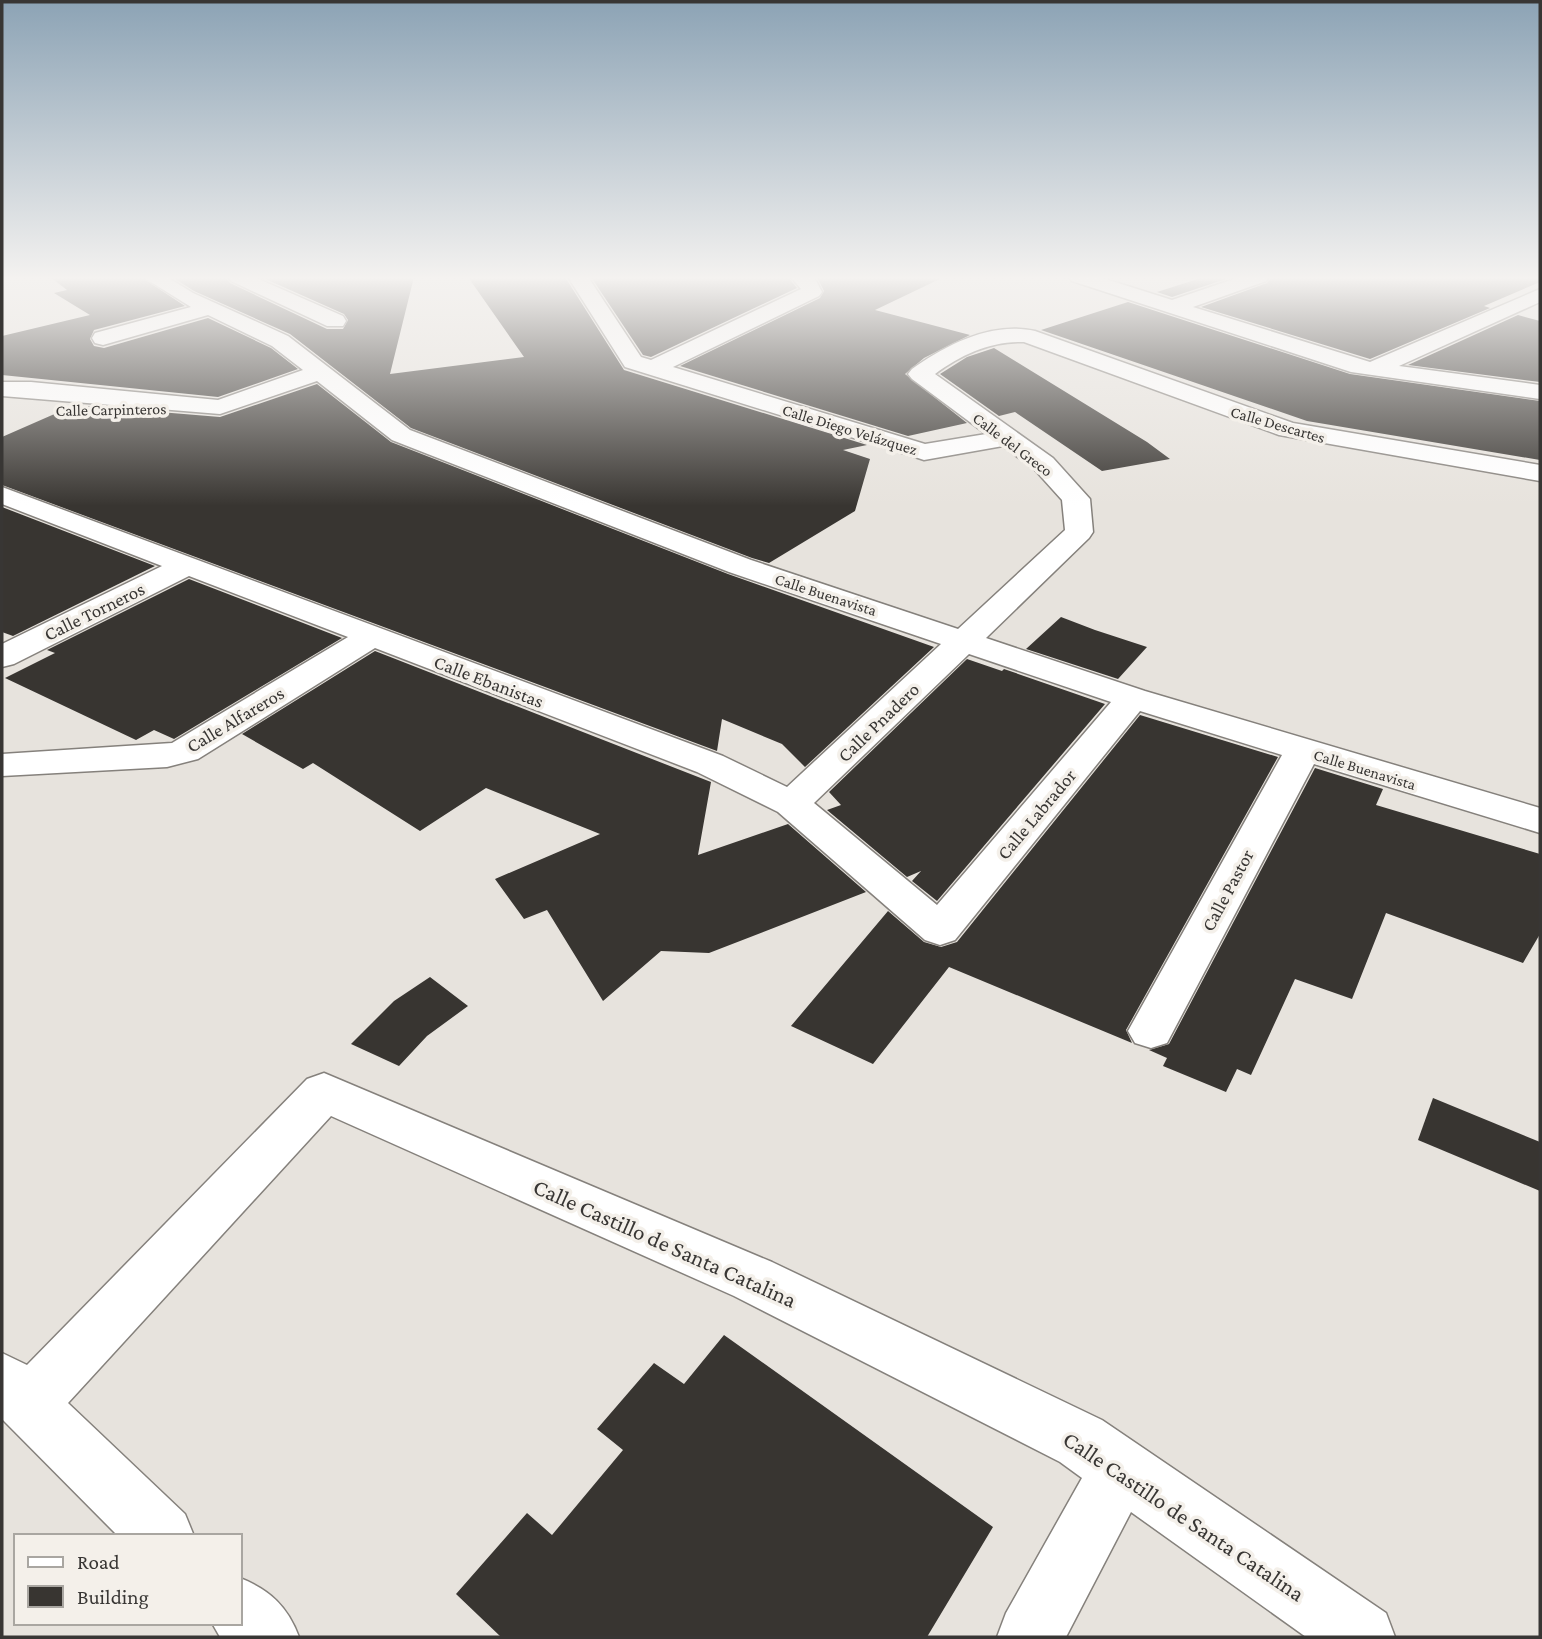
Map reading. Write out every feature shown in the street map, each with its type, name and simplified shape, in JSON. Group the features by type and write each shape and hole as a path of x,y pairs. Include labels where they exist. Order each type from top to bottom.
{"street":[{"name":"Calle Buenavista","path":"295,353 401,435 740,566 964,639 1133,698 1540,821"},
{"name":"Calle Diego Velázquez","path":"627,353 633,362 924,452 1005,438"},
{"path":"653,368 683,353"},
{"name":"Calle del Greco","path":"957,353 920,374 1044,464 1076,499 1079,532 964,639"},
{"name":"Calle Descartes","path":"1074,353 1288,430 1540,473"},
{"path":"1323,353 1373,369 1540,392"},
{"path":"1373,369 1408,353"},
{"path":"2,389 31,389 220,407 318,373"},
{"path":"2,382 31,389"},
{"name":"Calle Carpinteros","path":"2,411 220,407"},
{"name":"Calle Ebanistas","path":"9,504 186,566 710,764 791,804 940,930"},
{"name":"Calle Torneros","path":"2,657 186,566"},
{"name":"Calle Alfareros","path":"2,765 167,756 185,751 371,636"},
{"name":"Calle Pnadero","path":"791,804 964,639"},
{"name":"Calle Labrador","path":"940,930 1133,698"},
{"name":"Calle Pastor","path":"1151,1031 1303,750"},
{"name":"Calle Castillo de Santa Catalina","path":"15,1392 324,1092 753,1279 1081,1441 1362,1637"},
{"path":"15,1392 161,1534"},
{"path":"1030,1637 1121,1468"},
{"path":"242,1613 266,1637"}],"building":[{"path":"2,353 278,353 298,369 218,397 2,375"},
{"path":"315,353 395,353 390,374 524,357 522,353 614,353 624,370 867,445 843,450 870,459 855,511 769,563 411,428"},
{"path":"642,353 658,353 651,357"},
{"path":"706,353 933,353 905,374 967,423 908,436 680,366"},
{"path":"978,353 1003,353 1170,459 1102,471 1015,412 999,416 940,374"},
{"path":"1110,353 1287,353 1350,374 1540,401 1540,460 1307,421"},
{"path":"1352,353 1383,353 1370,359"},
{"path":"1433,353 1540,353 1540,382 1408,365"},
{"path":"317,384 391,442 728,574 934,647 805,767 782,744 722,719 717,751 2,485 2,437 75,405 220,417"},
{"path":"2,507 155,566 13,636 2,632"},
{"path":"189,579 342,638 174,739 154,730 136,740 5,678 55,653 47,650"},
{"path":"1061,617 1147,647 1118,679 1026,649"},
{"path":"375,651 711,782 698,855 788,824 866,892 709,953 661,951 603,1001 547,910 524,919 495,879 600,834 486,788 420,831 313,763 303,769 242,734"},
{"path":"967,659 1105,704 937,901 912,881 921,871 907,877 827,810 841,805 829,792"},
{"path":"1140,715 1278,757 1126,1030 1132,1043 949,967 873,1064 791,1026 888,911 924,942 941,947 957,942"},
{"path":"1315,768 1383,789 1376,805 1540,854 1540,934 1523,963 1386,913 1352,999 1295,979 1251,1075 1237,1069 1226,1092 1163,1066 1167,1058 1149,1050 1169,1044"},
{"path":"430,977 468,1006 427,1036 399,1066 351,1044 394,1001"},
{"path":"1433,1098 1540,1142 1540,1191 1418,1140"},
{"path":"724,1335 993,1527 927,1637 501,1637 456,1594 527,1513 552,1535 623,1450 597,1429 654,1363 684,1384"}]}
